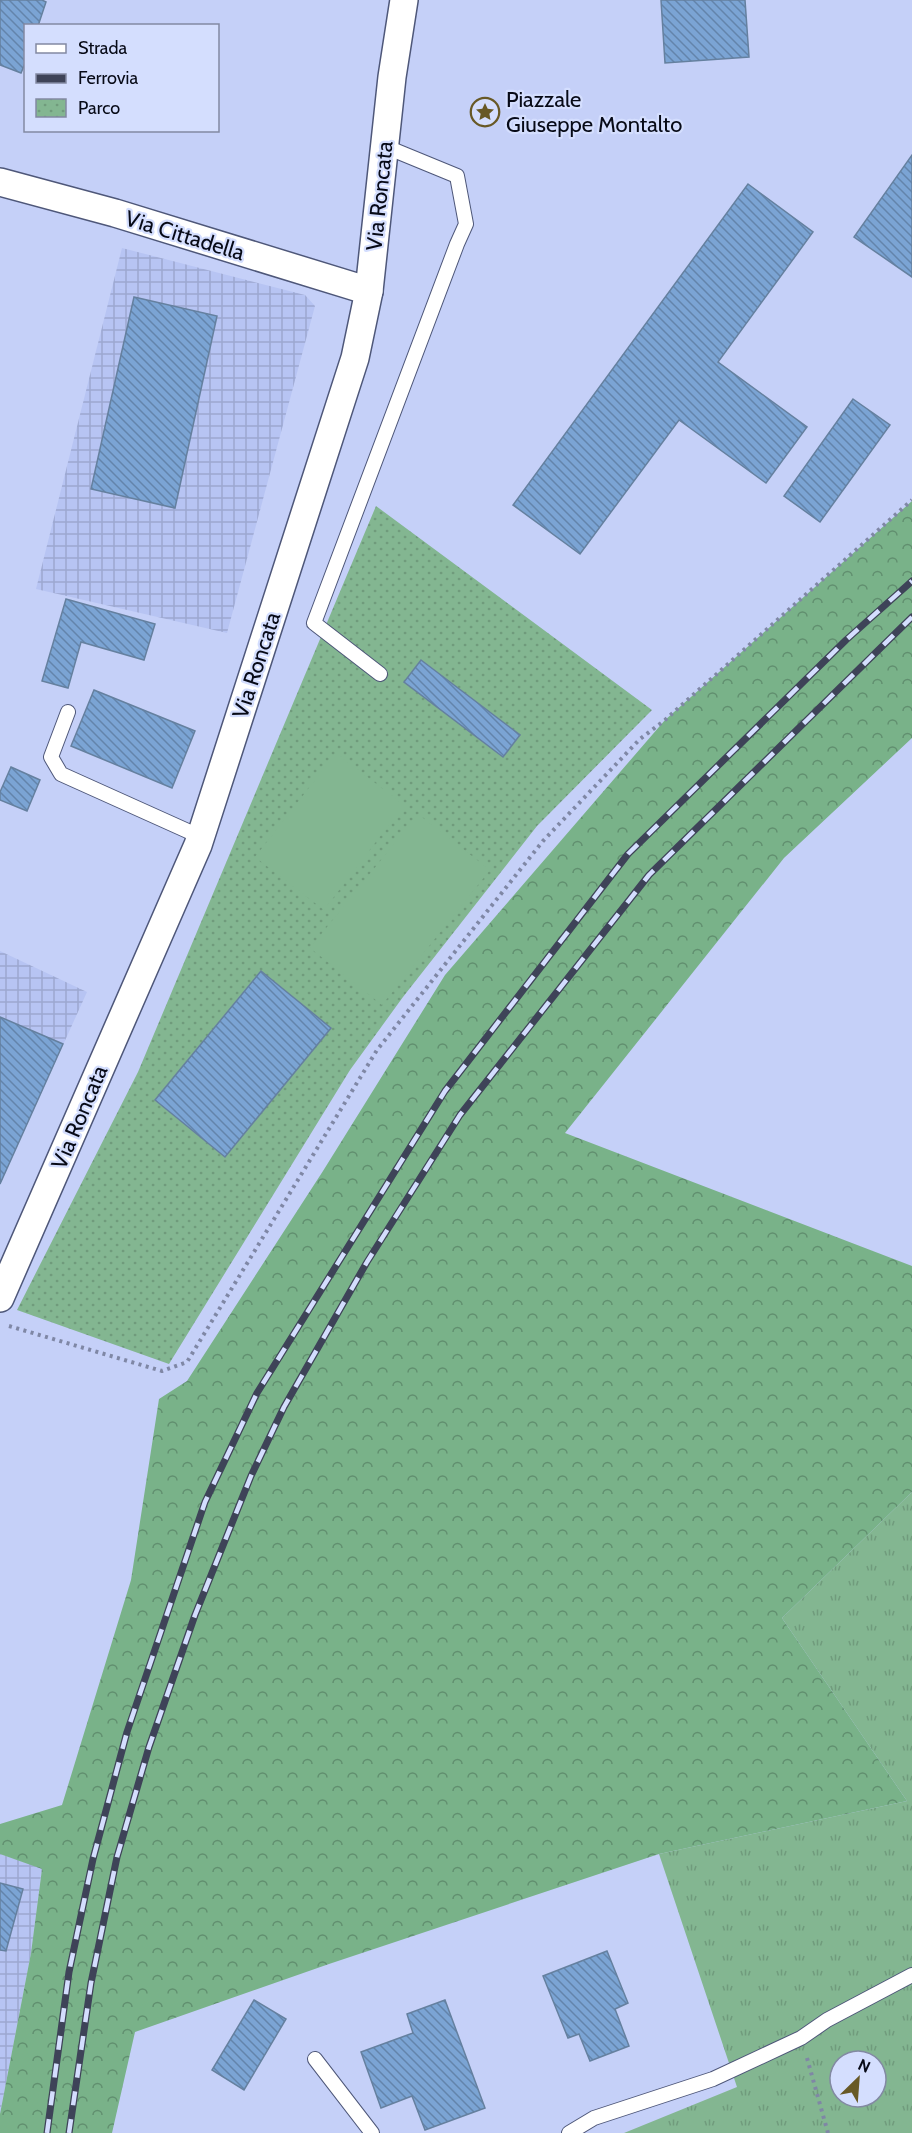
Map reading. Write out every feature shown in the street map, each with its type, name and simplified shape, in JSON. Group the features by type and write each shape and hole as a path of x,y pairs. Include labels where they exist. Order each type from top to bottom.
{"street":[{"name":"Via Roncata","path":"0,1298 201,837 355,358 369,291 384,146 404,0"},
{"name":"Via Cittadella","path":"0,182 115,213 369,291"}],"lane":[{"path":"380,674 314,623 466,224 457,176 384,146"},
{"path":"68,712 51,757 61,774 201,837"},
{"path":"569,2133 594,2118 712,2079 801,2038 827,2020 912,1975"},
{"path":"315,2059 372,2133"}],"path":[{"path":"0,1323 162,1371 187,1362 376,1050 543,841 640,739 665,720 912,501"},
{"path":"801,2038 828,2133"}],"shaded area":[{"path":"122,248 305,295 315,306 227,633 36,589"},
{"path":"0,951 87,992 0,1184"},
{"path":"0,1854 42,1868 31,1953 0,2114"}],"green space":[{"path":"912,501 912,738 784,858 565,1133 912,1266 912,1492 782,1618 907,1801 659,1854 329,1964 135,2032 112,2133 0,2133 0,2114 31,1953 42,1869 0,1854 0,1824 62,1805 131,1580 159,1399 187,1381 323,1171 445,975 665,720"},
{"path":"376,506 652,710 537,826 403,997 350,1070 169,1364 17,1310 138,1072"},
{"path":"336,753 404,805 324,910 255,857"},
{"path":"418,814 490,870 382,1005 310,948"},
{"path":"912,1492 912,2133 624,2133 737,2087 659,1854 907,1801 782,1618"}],"building":[{"path":"0,0 42,0 46,2 39,24 24,24 24,66 21,73 0,65"},
{"path":"661,0 745,0 749,57 665,63"},
{"path":"912,155 912,277 854,237"},
{"path":"748,184 813,232 718,362 807,427 766,483 679,420 580,554 513,505"},
{"path":"134,297 217,316 175,508 91,489"},
{"path":"853,399 890,425 820,522 784,496"},
{"path":"66,599 155,624 144,660 81,642 68,688 42,681"},
{"path":"421,660 520,735 503,757 404,682"},
{"path":"94,690 195,731 172,788 71,746"},
{"path":"11,767 40,780 27,811 0,800 0,792"},
{"path":"261,971 331,1028 225,1157 155,1100"},
{"path":"0,1017 63,1044 0,1184"},
{"path":"0,1883 23,1889 6,1951 0,1950"},
{"path":"607,1951 628,2003 615,2009 629,2046 590,2061 579,2034 568,2038 543,1976"},
{"path":"254,2000 286,2019 244,2090 212,2070"},
{"path":"445,2000 485,2108 425,2130 412,2096 381,2108 361,2052 413,2033 407,2014"}],"railway":[{"path":"47,2133 69,1972 93,1859 127,1732 205,1502 257,1393 445,1091 628,854 846,640 912,581"},
{"path":"69,2133 91,1983 117,1857 149,1747 195,1615 251,1476 284,1407 367,1262 460,1115 649,875 912,617"}],"place":[{"name":"Piazzale Giuseppe Montalto","path":"485,112"}]}
